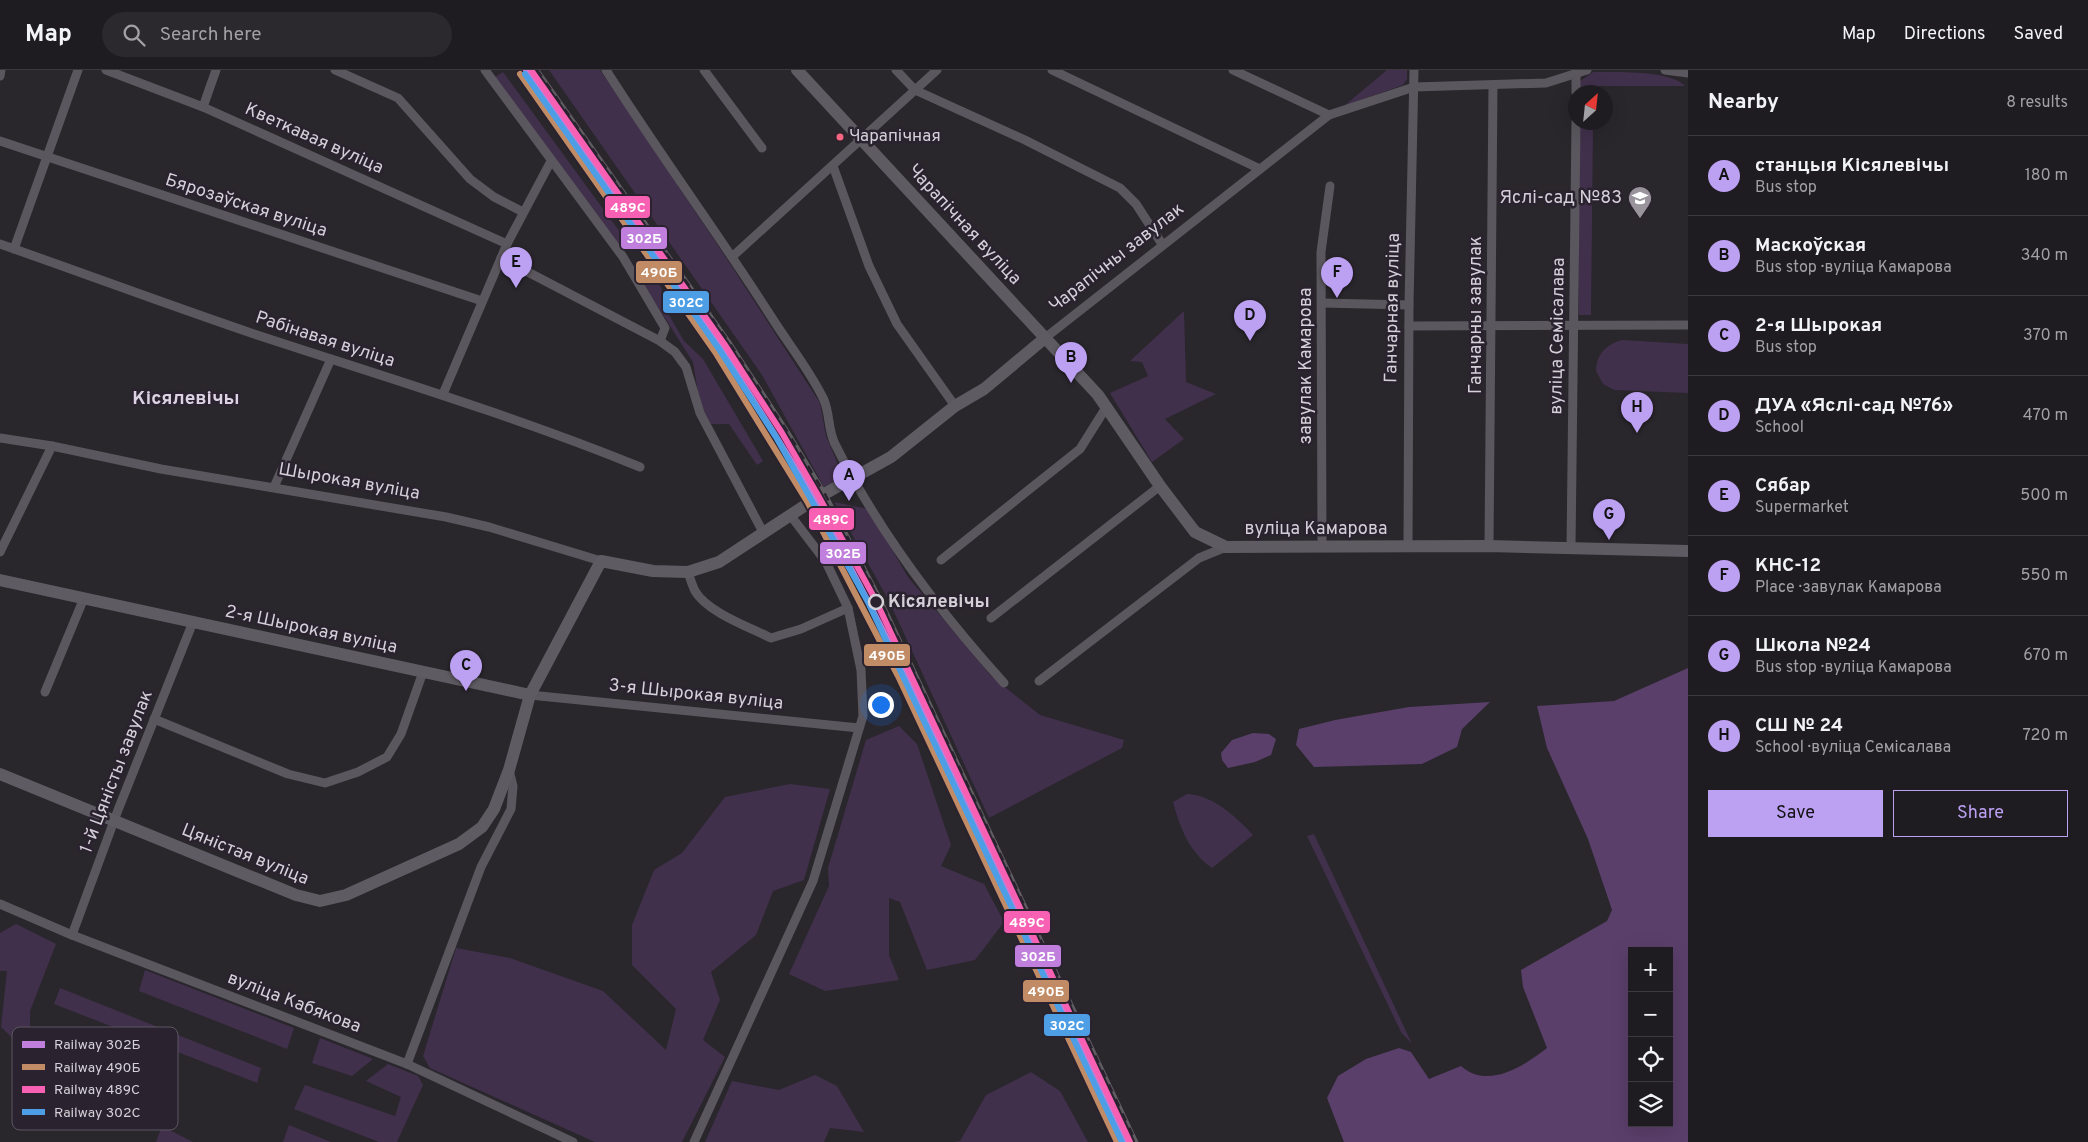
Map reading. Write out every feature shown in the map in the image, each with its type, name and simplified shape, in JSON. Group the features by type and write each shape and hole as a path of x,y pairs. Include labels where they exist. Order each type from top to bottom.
{"street":[{"path":"0,76 1,70"},
{"path":"14,249 78,70"},
{"name":"Кветкавая вуліца","path":"106,70 203,107 507,244"},
{"path":"203,107 216,70"},
{"path":"335,70 398,98 470,179 494,197 523,212"},
{"path":"485,70 623,257 665,328 660,341"},
{"path":"606,70 682,185 733,256 825,401 833,442 854,479 928,594 954,628 1004,683"},
{"path":"704,70 762,148"},
{"name":"Чарапічная вуліца","path":"797,70 1045,338"},
{"path":"896,70 915,90 1025,140 1120,188 1136,204 1162,244"},
{"path":"733,256 937,70"},
{"path":"1052,70 1260,169"},
{"path":"1233,70 1329,115"},
{"name":"Ганчарная вуліца","path":"1408,546 1409,305 1414,70"},
{"path":"1414,87 1546,83 1587,70"},
{"path":"1665,70 1688,73"},
{"name":"Ганчарны завулак","path":"1489,546 1493,85"},
{"name":"Чарапічны завулак","path":"854,479 892,457 955,406 984,389 1162,244 1329,115 1414,87"},
{"name":"вуліца Семісалава","path":"1571,549 1576,130"},
{"name":"Бярозаўская вуліца","path":"0,141 482,301"},
{"path":"443,394 507,244 551,161"},
{"path":"833,166 869,266 897,324 955,406"},
{"name":"завулак Камарова","path":"1322,546 1321,252 1330,186"},
{"name":"Рабінавая вуліца","path":"0,244 174,307 443,394 565,437 640,467"},
{"path":"501,258 660,341 675,352 686,367 700,413 764,534"},
{"path":"1322,303 1409,305"},
{"path":"1409,326 1688,325"},
{"name":"вуліца Камарова","path":"1045,338 1107,406 1160,486 1195,532 1226,547 1489,546 1688,552"},
{"path":"274,487 331,359"},
{"path":"941,560 1080,449 1107,406"},
{"name":"Шырокая вуліца","path":"0,438 52,446 161,469 446,517 489,527 601,562 653,570 688,572 719,562 824,494 854,479"},
{"path":"0,552 52,446"},
{"path":"992,618 1160,486"},
{"path":"694,1142 813,881 863,716 864,699 861,670 848,608 826,562 791,516"},
{"path":"1039,681 1199,558 1226,547"},
{"name":"Цяністая вуліца","path":"0,774 312,900 327,901 368,887 459,844 474,834 494,809 509,770 530,695 601,562"},
{"path":"688,572 695,590 703,601 726,616 771,638 801,629 848,608"},
{"name":"2-я Шырокая вуліца","path":"0,580 530,695"},
{"path":"45,692 84,598"},
{"name":"1-й Цяністы завулак","path":"72,935 114,821 193,622"},
{"path":"154,720 288,774 324,783 358,772 387,757 401,734 423,672"},
{"name":"3-я Шырокая вуліца","path":"530,695 858,728"},
{"path":"407,1064 481,867 511,808 513,786 509,770"},
{"name":"вуліца Кабякова","path":"0,904 72,935 407,1064 573,1142"}],"shaded area":[{"path":"549,70 600,70 725,256 820,403 826,436 843,476 824,487 762,375"},
{"path":"1387,70 1407,70 1407,79 1403,85 1344,106"},
{"path":"503,72 628,243 621,249 495,77"},
{"path":"1593,72 1629,72 1668,77 1685,86 1580,85 1580,81"},
{"path":"1579,130 1593,130 1591,315 1579,315"},
{"path":"647,269 662,289 661,301 684,341 703,359 763,461 757,465 729,424 711,424 700,404 693,362 637,274"},
{"path":"1184,311 1186,382 1216,394 1165,419 1184,439 1152,462 1110,393 1148,376 1142,362 1130,361"},
{"path":"1622,340 1688,344 1688,393 1614,390 1603,384 1596,371 1600,355 1607,347"},
{"path":"834,502 868,509 908,577 991,676 1040,715 1124,740 1122,748 989,818 889,601"},
{"path":"1688,668 1688,1142 1344,1142 1327,1098 1338,1076 1366,1059 1399,1048 1411,1052 1429,1079 1461,1066 1471,1073 1482,1076 1494,1076 1517,1068 1547,1048 1523,987 1521,970 1607,921 1612,910 1588,839 1547,748 1537,706 1614,701"},
{"path":"1490,702 1462,729 1457,747 1422,764 1314,767 1296,745 1299,729 1335,720 1409,707"},
{"path":"899,726 917,744 951,845 941,866 984,884 1004,922 975,960 927,970 900,902 889,898 889,955 899,980 825,991 789,974 829,886 828,868 866,740"},
{"path":"1253,733 1269,734 1276,739 1271,755 1255,762 1228,768 1222,760 1221,753 1232,740"},
{"path":"790,784 830,789 804,880 773,891 756,935 711,972 720,1000 703,1040 725,1057 682,1142 595,1142 430,1068 423,1056 456,948 510,958 603,991 666,1050 676,1009 632,965 632,925 654,870 682,853 725,797"},
{"path":"1187,794 1197,795 1215,802 1253,835 1212,868 1191,847 1179,821 1173,802"},
{"path":"1314,834 1412,1044 1401,1032 1307,836"},
{"path":"16,924 56,944 30,1011 30,1027 12,1027 12,1038 1,1027 7,971 0,971 0,933"},
{"path":"145,970 294,1028 287,1049 139,991"},
{"path":"60,988 158,1027 113,1027 54,1004"},
{"path":"178,1035 261,1068 257,1083 178,1052"},
{"path":"320,1038 373,1059 352,1076 312,1063"},
{"path":"388,1064 418,1076 423,1085 397,1142 379,1142 294,1109 305,1085 395,1116 401,1097 366,1081"},
{"path":"1031,1072 1060,1091 1088,1142 953,1142 960,1141 986,1095"},
{"path":"815,1075 837,1086 864,1132 830,1128 824,1142 705,1142 732,1081 779,1090"},
{"path":"289,1125 331,1142 283,1142"},
{"path":"160,1130 170,1130 193,1142 156,1142"}],"railway":[{"path":"537,70 729,342 787,431 825,494 879,597 1136,1142"}],"rail line":[{"name":"302Б","path":"526,70 721,348 815,499 905,673 1125,1142"},
{"name":"489С","path":"531,70 725,345 782,433 819,497 875,599 1130,1142"},
{"name":"490Б","path":"520,74 715,352 808,503 898,676 1117,1142"},
{"name":"302С","path":"525,74 719,349 776,437 812,501 868,602 1122,1142"}],"place":[{"name":"Чарапічная","path":"840,137"},
{"name":"Яслі-сад №83","path":"1640,219"},
{"name":"Сябар","path":"516,288"},
{"name":"КНС-12","path":"1337,298"},
{"name":"ДУА «Яслі-сад №76»","path":"1250,341"},
{"name":"Маскоўская","path":"1071,383"},
{"name":"СШ № 24","path":"1637,433"},
{"name":"станцыя Кісялевічы","path":"849,501"},
{"name":"Школа №24","path":"1609,540"},
{"name":"Кісялевічы","path":"876,602"},
{"name":"2-я Шырокая","path":"466,691"}],"district":[{"name":"Кісялевічы","path":"186,399"}]}
